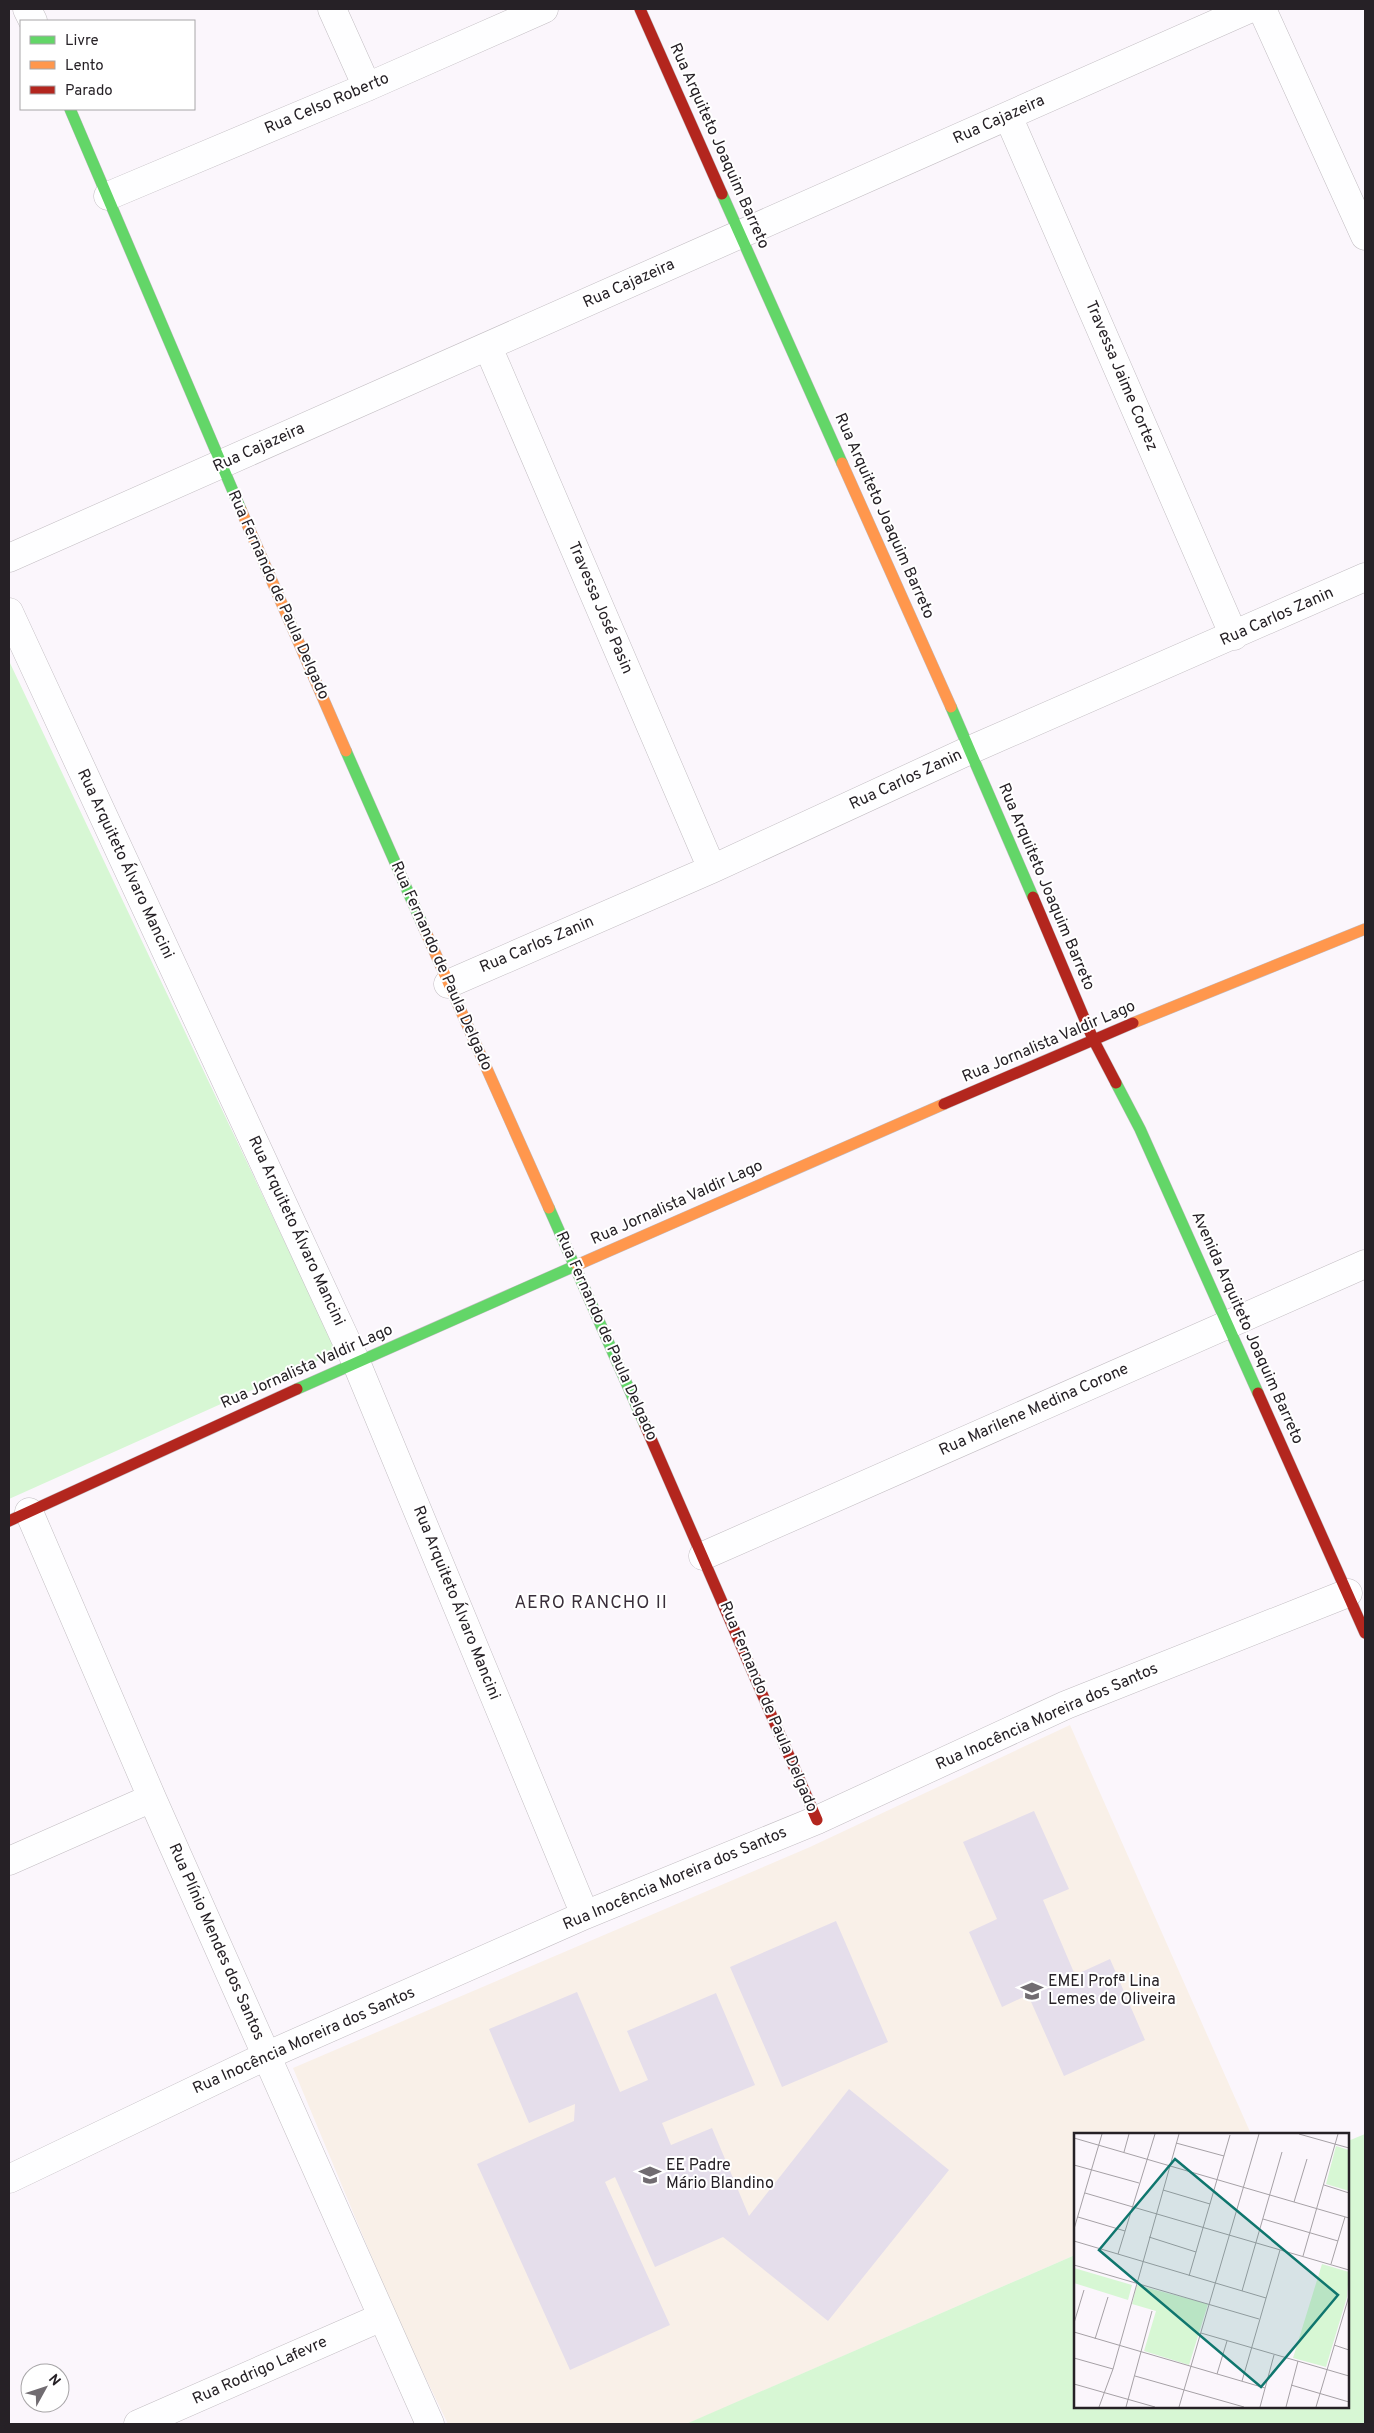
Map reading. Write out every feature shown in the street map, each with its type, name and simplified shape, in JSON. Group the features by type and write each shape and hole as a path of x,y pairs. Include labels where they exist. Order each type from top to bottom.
{"street":[{"path":"332,9 367,88"},
{"name":"Rua Celso Roberto","path":"108,196 367,88 544,9"},
{"name":"Rua Arquiteto Joaquim Barreto","path":"640,9 970,750 1093,1039"},
{"name":"Rua Cajazeira","path":"9,558 1249,9"},
{"path":"1262,9 1365,236"},
{"name":"Rua Fernando de Paula Delgado","path":"70,110 222,465 448,984 576,1265 817,1820"},
{"name":"Travessa Jaime Cortez","path":"1008,116 1234,636"},
{"name":"Travessa José Pasin","path":"488,347 712,869"},
{"name":"Rua Carlos Zanin","path":"448,984 712,869 970,750 1365,577"},
{"name":"Rua Arquiteto Álvaro Mancini","path":"9,612 356,1362 585,1915"},
{"name":"Rua Jornalista Valdir Lago","path":"19,1517 356,1362 1093,1039 1365,930"},
{"name":"Avenida Arquiteto Joaquim Barreto","path":"1093,1039 1140,1129 1229,1324 1365,1633"},
{"name":"Rua Marilene Medina Corone","path":"703,1556 1365,1264"},
{"name":"Rua Plínio Mendes dos Santos","path":"19,1517 152,1798 430,2424"},
{"name":"Rua Inocência Moreira dos Santos","path":"9,2179 266,2056 585,1915 817,1820 1066,1705 1348,1593"},
{"path":"9,1861 152,1798"},
{"name":"Rua Rodrigo Lafevre","path":"138,2424 382,2317"}],"shaded area":[{"name":"EE Padre Mário Blandino","path":"1070,1725 1251,2133 1074,2133 1074,2255 687,2424 448,2424 400,2325 293,2068 810,1847"}],"green space":[{"path":"9,661 337,1352 9,1499"},
{"path":"1365,2134 1365,2424 686,2424 1074,2255 1074,2408 1349,2408 1349,2141"}],"building":[{"path":"1034,1811 1069,1889 1043,1900 1075,1975 1110,1959 1145,2040 1064,2076 1028,1995 1002,2007 969,1932 997,1919 963,1842"},
{"path":"836,1921 888,2042 782,2087 730,1967"},
{"path":"577,1992 620,2092 648,2080 627,2031 716,1993 755,2085 662,2123 671,2145 712,2128 749,2216 849,2089 949,2170 828,2321 723,2237 655,2267 615,2177 605,2182 670,2325 570,2370 477,2164 574,2121 575,2104 529,2123 489,2029"}],"traffic: fast":[{"path":"70,110 241,510"},
{"path":"722,194 842,463"},
{"path":"951,707 1033,897"},
{"path":"346,751 424,928"},
{"path":"1116,1083 1140,1129 1258,1393"},
{"path":"549,1208 645,1425"},
{"path":"297,1389 577,1265"}],"traffic: slow":[{"path":"842,463 951,707"},
{"path":"241,510 346,751"},
{"path":"424,928 549,1208"},
{"path":"1133,1023 1365,929"},
{"path":"577,1265 944,1104"}],"traffic: jam":[{"path":"640,9 722,194"},
{"path":"1033,897 1093,1039 1116,1083"},
{"path":"944,1104 1133,1023"},
{"path":"9,1521 297,1389"},
{"path":"1258,1393 1365,1633"},
{"path":"645,1425 817,1820"}],"place":[{"name":"EMEI Profª Lina Lemes de Oliveira","path":"1032,1991"},
{"name":"EE Padre Mário Blandino","path":"650,2175"}],"district":[{"name":"AERO RANCHO II","path":"591,1603"}]}
